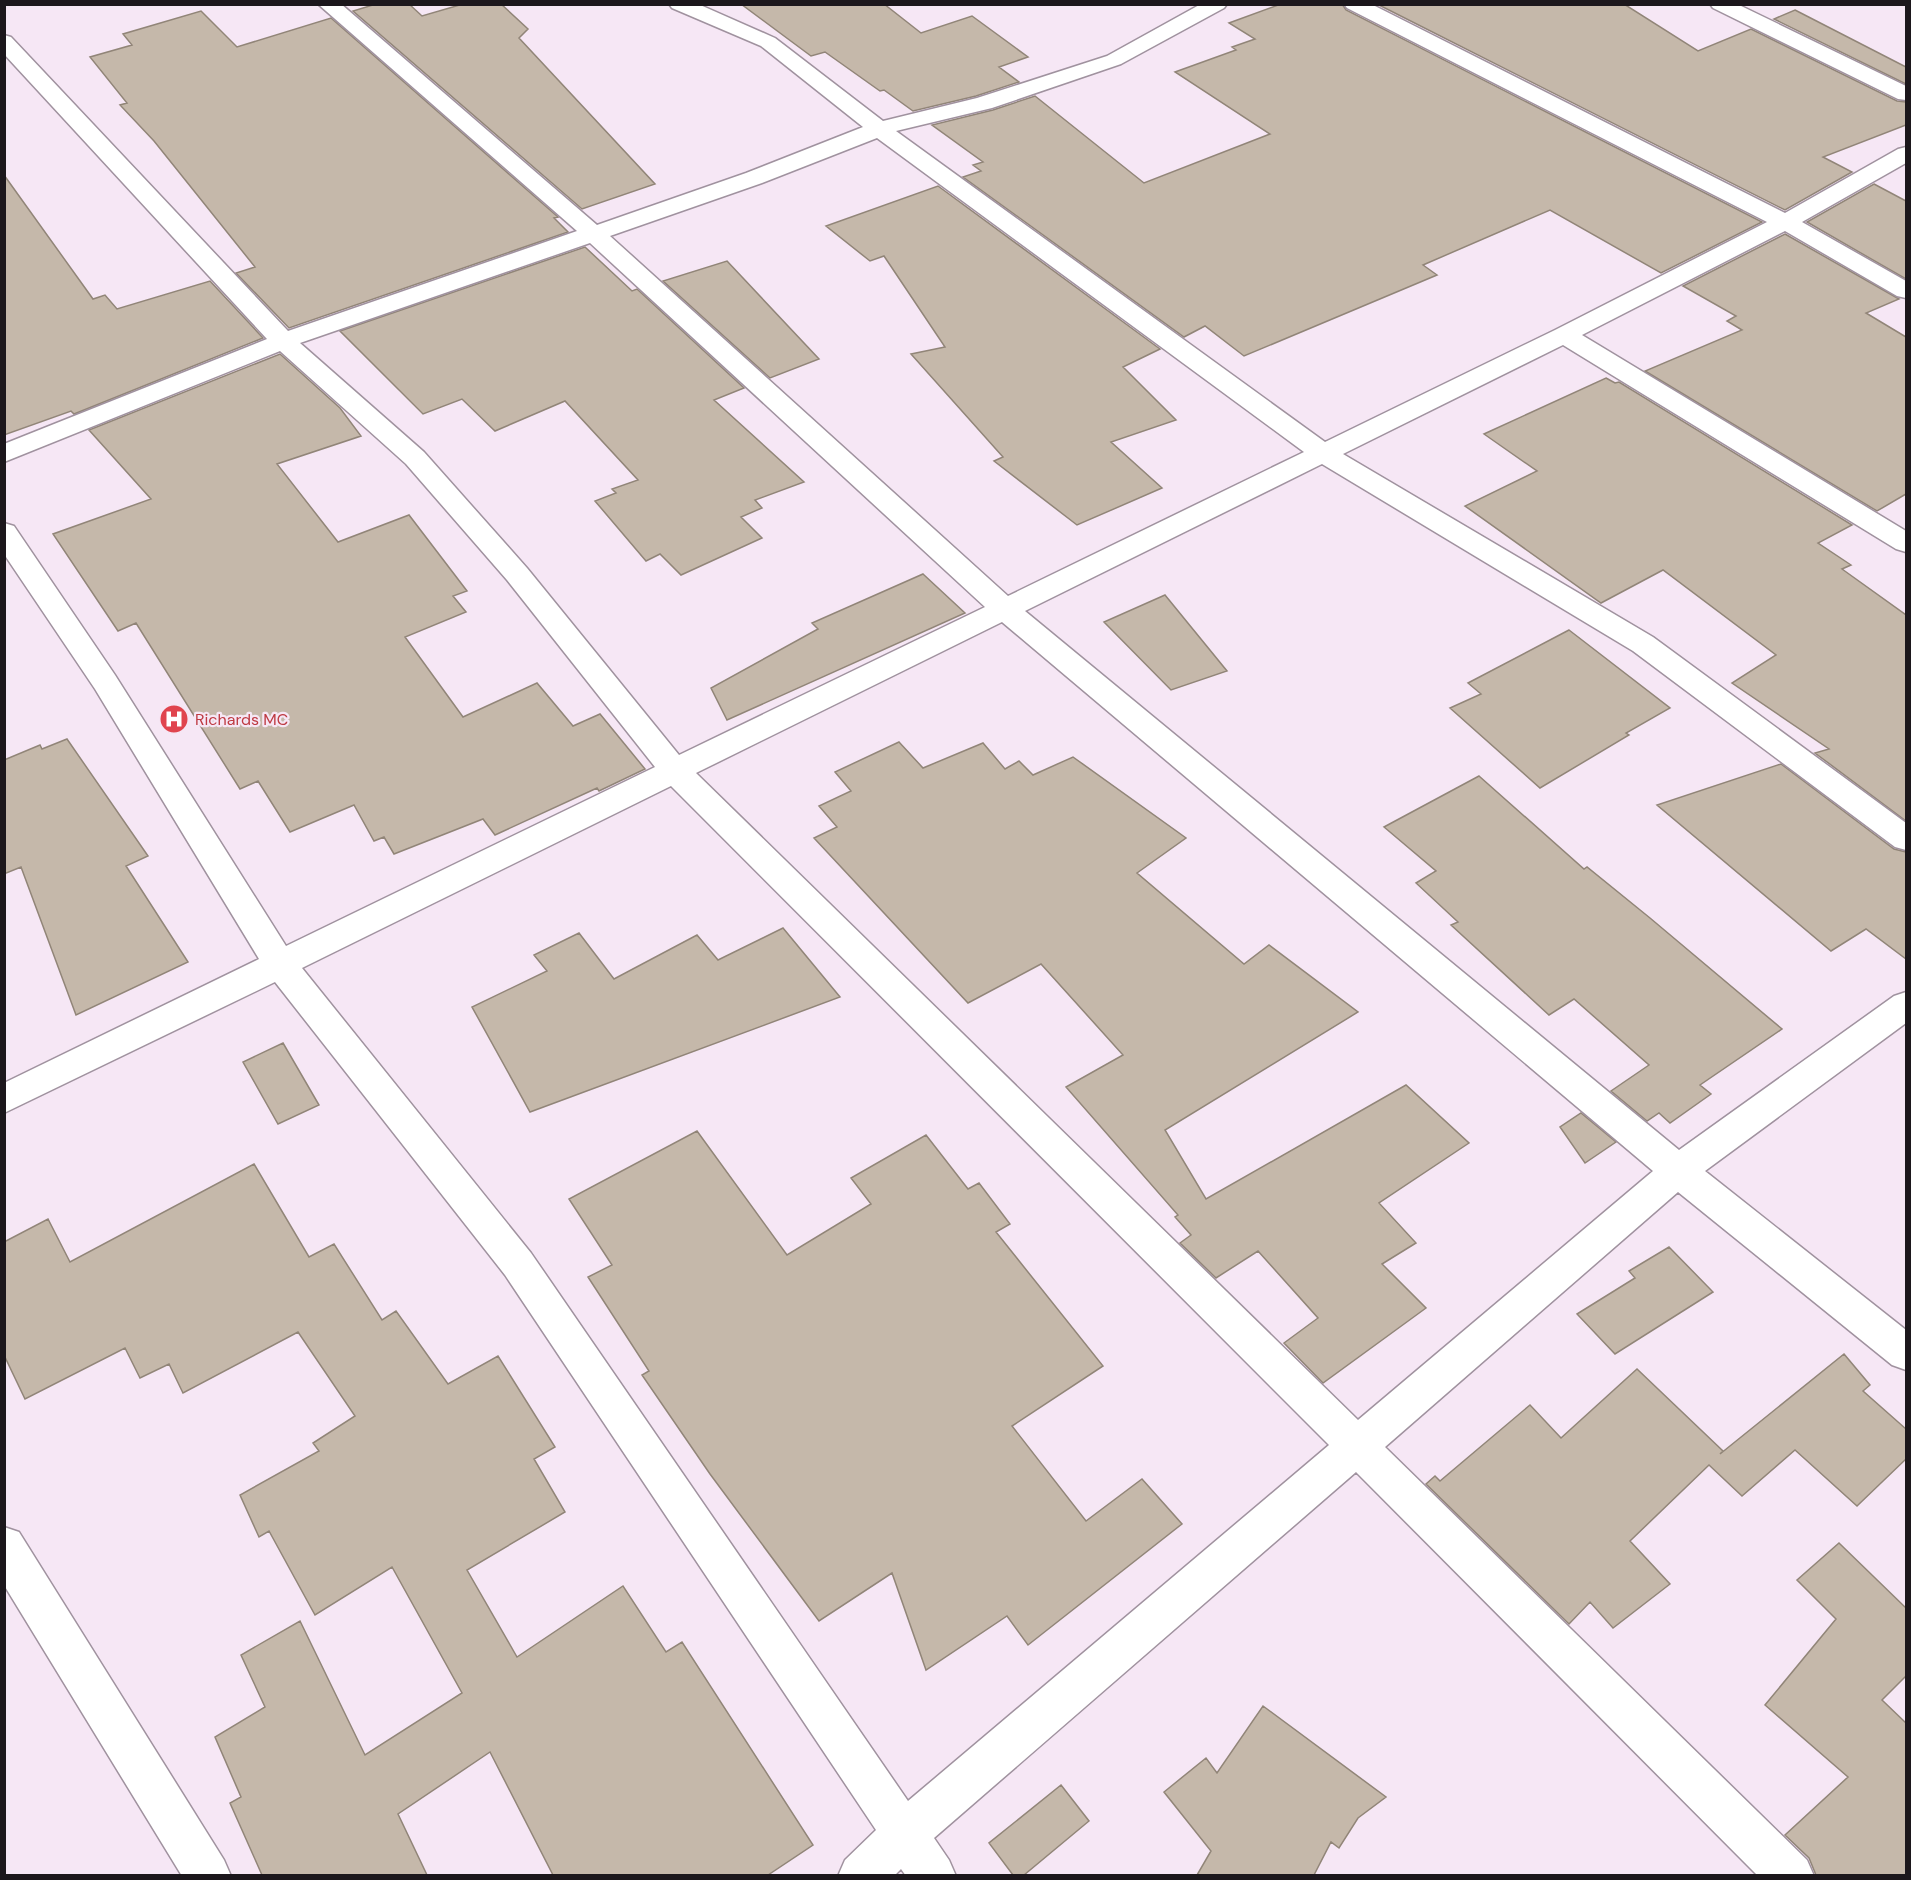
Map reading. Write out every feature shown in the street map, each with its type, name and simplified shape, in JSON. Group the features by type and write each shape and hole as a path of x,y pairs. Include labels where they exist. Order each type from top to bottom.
{"street":[{"path":"328,4 595,234 1005,609 1678,1171 1906,1353"},
{"path":"679,4 768,42 879,129 1323,453 1643,644 1906,839"},
{"path":"4,454 283,341 754,178 879,129 984,103 1114,60 1217,4"},
{"path":"1354,4 1785,222 1906,291"},
{"path":"1720,4 1906,94"},
{"path":"4,41 283,341 415,458 517,574 675,771 1791,1875"},
{"path":"4,1100 1564,335 1785,222 1906,154"},
{"path":"1564,335 1906,543"},
{"path":"4,532 105,682 280,964 518,1264 933,1875"},
{"path":"861,1875 904,1834 1678,1171 1906,1005"},
{"path":"4,1546 208,1875"}],"building":[{"path":"376,4 409,4 422,16 463,4 501,4 528,29 519,38 655,184 582,209 353,11"},
{"path":"741,4 884,4 921,33 972,16 1028,57 999,67 1019,82 976,96 913,111 825,52 811,56"},
{"path":"1281,4 1342,4 1346,10 1762,222 1661,273 1550,210 1423,265 1437,275 1244,356 1205,326 1184,337 963,177 981,171 973,165 983,162 932,125 993,110 1035,96 1144,183 1270,134 1175,72 1236,50 1232,47 1255,39 1229,23"},
{"path":"1377,4 1624,4 1698,51 1751,29 1897,101 1906,102 1906,125 1823,157 1852,172 1785,210"},
{"path":"1795,10 1906,67 1906,84 1774,19"},
{"path":"201,11 237,47 331,18 558,217 554,218 568,232 289,328 236,273 255,267 154,141 120,105 127,103 90,57 132,45 123,34"},
{"path":"4,175 93,299 105,295 117,309 210,281 263,338 74,414 71,411 4,435"},
{"path":"1874,184 1906,201 1906,279 1807,222"},
{"path":"938,186 1160,349 1123,367 1176,420 1111,442 1162,488 1077,525 994,461 1003,457 911,354 945,347 884,256 870,261 826,226"},
{"path":"1785,234 1899,299 1866,313 1906,337 1906,494 1877,511 1645,371 1742,330 1727,321 1736,316 1683,286"},
{"path":"585,247 632,291 637,289 744,388 714,400 804,482 755,500 762,508 741,517 762,538 681,575 660,554 646,561 595,501 616,493 612,489 638,480 565,401 495,431 462,399 423,414 340,331"},
{"path":"727,261 819,359 770,378 663,281"},
{"path":"280,354 340,408 361,436 277,464 338,542 409,515 467,591 453,596 466,612 405,637 463,717 537,683 573,726 600,714 645,769 599,791 597,788 495,835 483,819 394,854 384,837 374,841 354,805 290,832 258,781 240,789 136,623 118,631 53,534 151,499 89,430"},
{"path":"1606,378 1615,383 1619,382 1852,525 1818,543 1851,565 1842,569 1906,615 1906,821 1815,753 1829,749 1732,683 1776,655 1663,570 1601,603 1465,506 1537,471 1484,434"},
{"path":"923,574 965,613 727,720 711,688 818,629 812,623"},
{"path":"1165,595 1227,671 1171,690 1104,622"},
{"path":"1569,630 1670,708 1540,788 1450,708 1481,694 1468,683"},
{"path":"67,739 148,856 126,866 188,962 76,1015 21,867 4,874 4,760 40,745 42,749"},
{"path":"899,742 923,768 983,743 1005,769 1019,761 1033,775 1073,757 1186,838 1137,873 1244,964 1269,945 1358,1012 1165,1130 1206,1199 1406,1085 1469,1143 1379,1203 1416,1243 1382,1264 1426,1308 1323,1383 1284,1343 1318,1318 1258,1251 1216,1278 1180,1243 1191,1235 1175,1217 1178,1215 1066,1087 1123,1055 1041,964 968,1003 814,838 837,827 819,806 851,791 835,772"},
{"path":"1781,764 1894,849 1906,852 1906,959 1866,929 1831,951 1657,805"},
{"path":"1479,776 1584,869 1587,867 1782,1029 1700,1085 1711,1094 1670,1123 1659,1113 1647,1121 1611,1091 1649,1065 1574,999 1549,1015 1451,925 1458,922 1416,883 1436,871 1384,827"},
{"path":"783,928 840,997 530,1112 472,1007 547,971 534,955 579,933 614,979 697,935 718,960"},
{"path":"283,1043 319,1105 278,1124 243,1062"},
{"path":"1581,1113 1616,1142 1585,1163 1560,1127"},
{"path":"697,1131 787,1255 871,1204 851,1178 926,1135 968,1189 979,1183 1010,1224 996,1232 1103,1366 1012,1426 1086,1521 1142,1479 1182,1524 1028,1645 1007,1616 926,1670 892,1573 819,1621 710,1474 642,1375 649,1371 588,1277 612,1265 569,1199"},
{"path":"254,1164 309,1257 334,1244 382,1320 396,1311 448,1384 498,1356 555,1447 534,1459 565,1512 467,1570 517,1657 623,1586 666,1652 682,1642 813,1845 768,1875 553,1875 490,1752 398,1814 427,1875 262,1875 230,1803 241,1797 215,1737 265,1707 241,1655 300,1621 365,1755 462,1693 392,1567 315,1615 269,1531 259,1537 240,1495 319,1451 313,1443 355,1416 298,1332 183,1393 169,1364 140,1378 125,1348 25,1399 4,1355 4,1242 48,1219 70,1262"},
{"path":"1669,1247 1713,1292 1615,1354 1577,1314 1635,1278 1629,1271"},
{"path":"1844,1354 1870,1385 1863,1391 1906,1429 1906,1459 1857,1506 1795,1450 1742,1496 1709,1465 1630,1541 1670,1584 1613,1628 1590,1602 1569,1624 1426,1484 1435,1476 1440,1481 1530,1405 1561,1438 1637,1369 1723,1451 1720,1454"},
{"path":"1839,1543 1906,1608 1906,1676 1882,1700 1906,1723 1906,1875 1816,1875 1809,1858 1785,1835 1848,1777 1765,1705 1836,1619 1797,1580"},
{"path":"1263,1706 1386,1797 1358,1818 1339,1848 1331,1842 1314,1875 1197,1875 1211,1851 1164,1792 1206,1758 1217,1773"},
{"path":"1061,1785 1089,1821 1024,1875 1013,1875 989,1843"}],"place":[{"name":"Richards MC","path":"174,719"}]}
